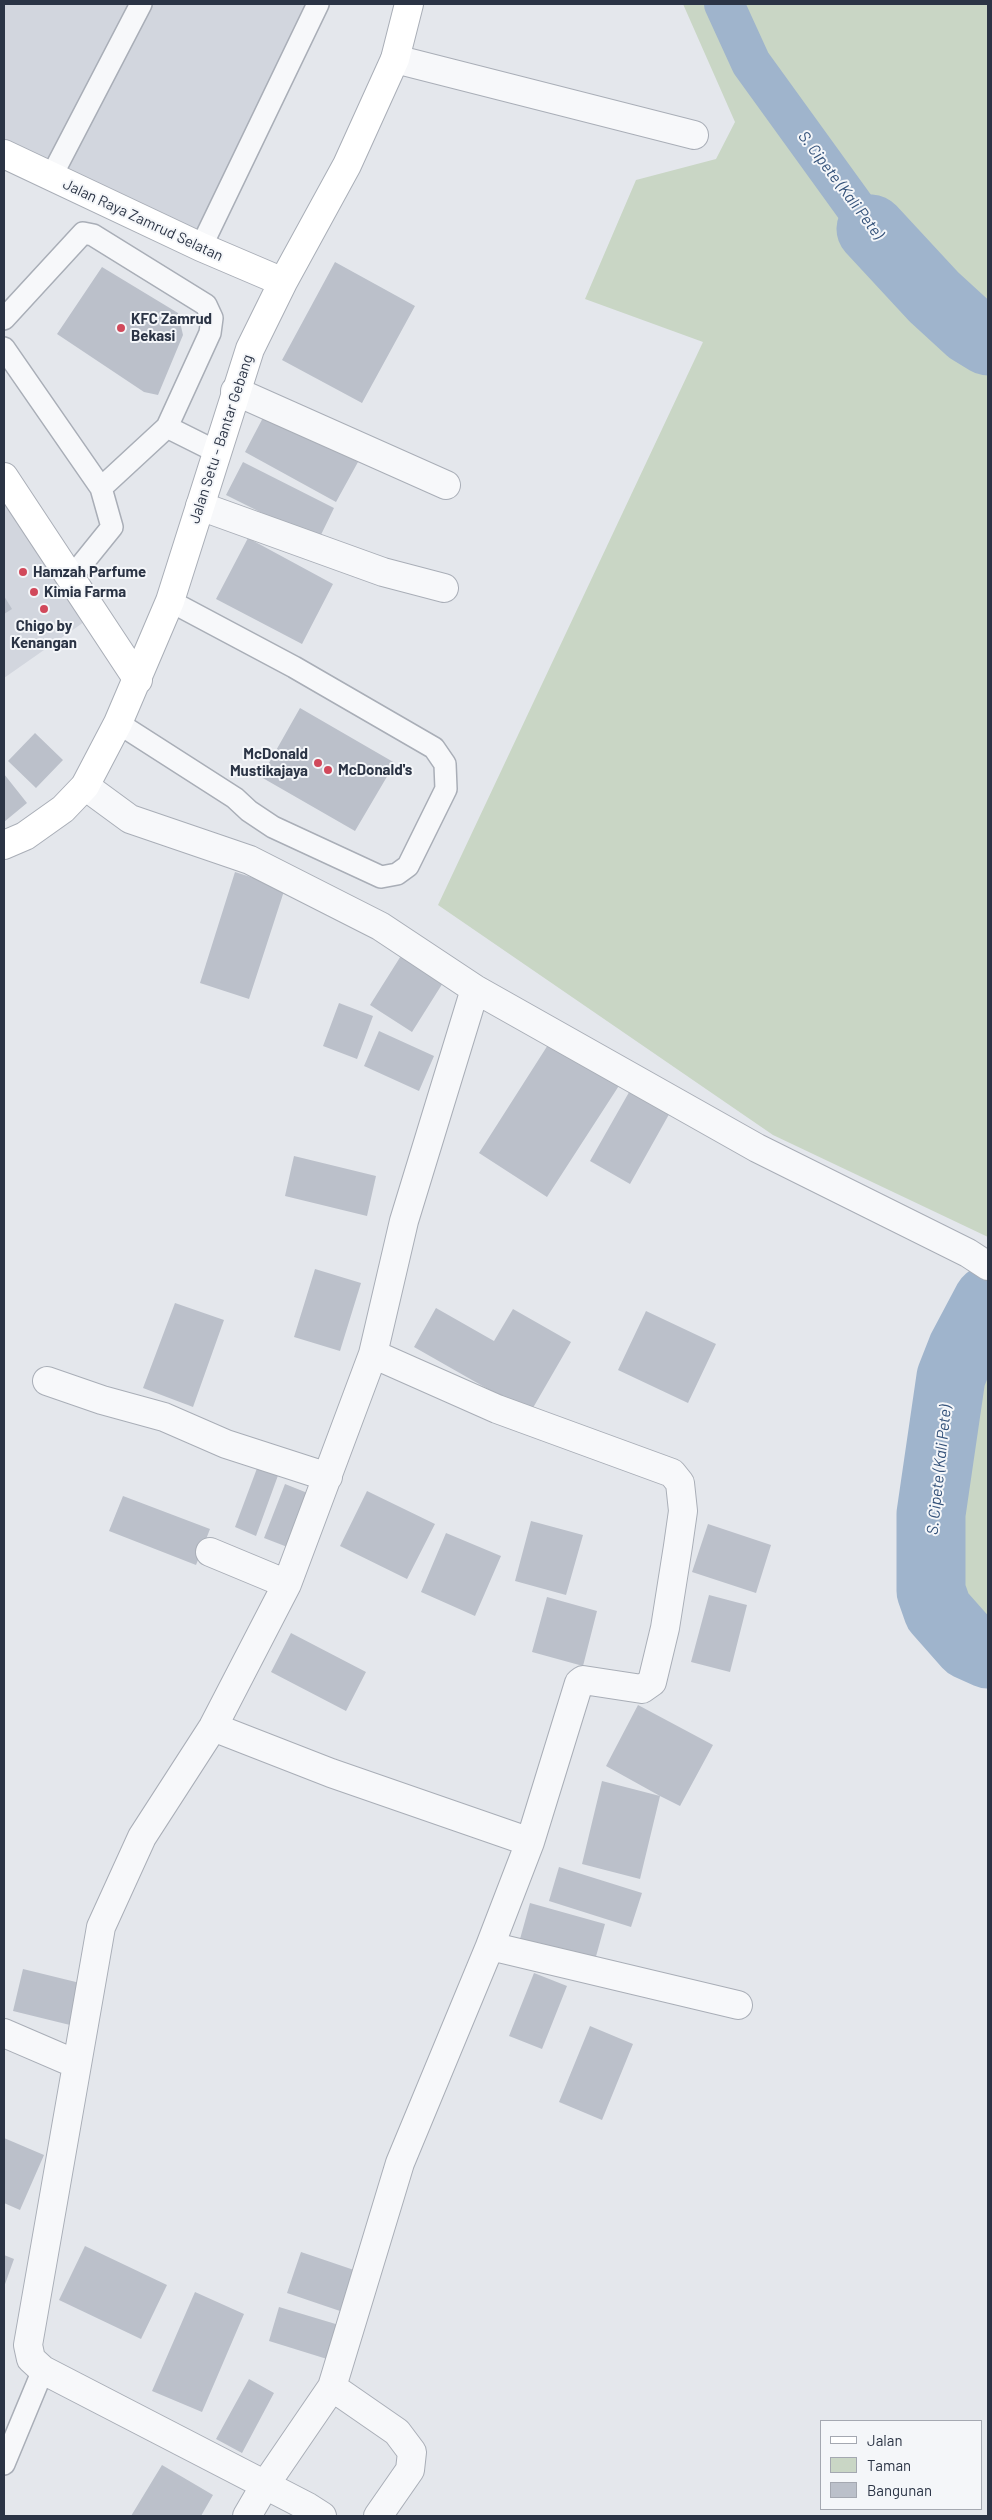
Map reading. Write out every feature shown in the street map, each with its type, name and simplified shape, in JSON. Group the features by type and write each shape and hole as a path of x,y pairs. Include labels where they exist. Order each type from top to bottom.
{"main road":[{"name":"Jalan Setu - Bantar Gebang","path":"4,846 25,836 63,809 85,786 118,723 138,680 170,600 250,349 283,282 347,165 395,60 403,6"},
{"name":"Jalan Raya Zamrud Selatan","path":"4,154 51,178 201,247 283,282"},
{"path":"4,478 138,680"}],"street":[{"path":"395,60 694,135"},
{"path":"235,392 446,485"},
{"path":"200,506 383,572 444,588"},
{"path":"85,786 130,819 250,860 380,926 476,989 757,1148 978,1259"},
{"path":"322,2516 43,2370 31,2359 28,2345 101,1928 142,1837 213,1727 287,1584 373,1354 404,1221 476,989"},
{"path":"247,2516 264,2485 332,2387 400,2163 490,1946 530,1842 579,1683 583,1680 642,1689 652,1682 665,1628 682,1520 680,1483 672,1473 497,1409 373,1354"},
{"path":"47,1381 102,1400 164,1417 226,1444 328,1477"},
{"path":"210,1552 287,1584"},
{"path":"213,1727 331,1773 530,1842"},
{"path":"490,1946 738,2005"},
{"path":"4,2034 76,2064"},
{"path":"332,2387 397,2432 412,2452 410,2470 378,2516"}],"lane":[{"path":"51,178 141,4"},
{"path":"201,247 318,4"},
{"path":"4,319 83,233 93,235 206,305 212,318 210,333 167,428 101,488"},
{"path":"4,348 101,488 112,527 70,578"},
{"path":"167,428 216,452"},
{"path":"118,723 235,798 249,811 273,827 381,876 397,874 408,866 446,789 445,764 434,748 294,667 170,600"},
{"path":"4,2464 43,2370"}],"shaded area":[{"path":"4,4 318,4 201,247 4,154"},
{"path":"4,477 94,615 4,678"}],"green space":[{"path":"683,4 988,4 988,1237 773,1135 438,905 703,342 585,299 636,180 716,159 735,122"},
{"path":"988,1350 988,1625 969,1612 955,1581 974,1378"}],"building":[{"path":"335,262 415,306 362,403 282,360"},
{"name":"KFC Zamrud Bekasi","path":"102,267 178,313 183,335 158,395 144,392 57,334"},
{"path":"266,412 358,462 336,502 245,452"},
{"path":"243,462 334,508 318,541 226,495"},
{"path":"248,538 333,584 302,644 216,599"},
{"path":"4,596 12,609 4,614"},
{"name":"McDonald's","path":"300,708 395,763 355,831 261,777"},
{"path":"35,733 63,760 36,788 8,761"},
{"path":"4,774 27,803 4,822"},
{"path":"235,872 285,888 249,999 200,983"},
{"path":"404,951 446,978 412,1032 370,1005"},
{"path":"339,1003 373,1016 357,1059 323,1046"},
{"path":"379,1031 434,1056 419,1091 364,1066"},
{"path":"553,1037 622,1081 547,1197 479,1153"},
{"path":"632,1087 672,1109 630,1184 590,1161"},
{"path":"294,1156 376,1176 367,1216 285,1196"},
{"path":"315,1269 361,1283 340,1351 294,1337"},
{"path":"175,1303 224,1320 193,1407 143,1388"},
{"path":"436,1308 494,1341 513,1309 571,1342 530,1413 414,1347"},
{"path":"646,1311 716,1344 688,1403 618,1370"},
{"path":"259,1463 280,1470 256,1536 235,1527"},
{"path":"285,1484 310,1494 290,1548 264,1538"},
{"path":"367,1491 435,1524 407,1579 340,1546"},
{"path":"123,1496 210,1529 196,1565 109,1531"},
{"path":"531,1521 583,1535 566,1595 515,1581"},
{"path":"708,1524 771,1545 756,1593 692,1572"},
{"path":"446,1533 501,1556 475,1616 421,1592"},
{"path":"709,1595 747,1605 730,1672 691,1662"},
{"path":"547,1597 597,1611 583,1666 532,1652"},
{"path":"291,1633 366,1672 346,1711 271,1672"},
{"path":"638,1705 713,1745 680,1806 606,1766"},
{"path":"602,1781 660,1796 640,1879 582,1864"},
{"path":"559,1867 642,1893 631,1927 549,1901"},
{"path":"530,1903 605,1924 595,1960 520,1939"},
{"path":"23,1969 80,1983 70,2025 13,2011"},
{"path":"534,1973 567,1986 542,2049 509,2036"},
{"path":"590,2026 633,2044 602,2120 559,2102"},
{"path":"4,2138 44,2155 20,2210 4,2203"},
{"path":"85,2246 167,2285 141,2339 59,2300"},
{"path":"301,2252 354,2270 340,2311 287,2293"},
{"path":"4,2255 14,2259 4,2287"},
{"path":"195,2292 244,2314 202,2412 152,2391"},
{"path":"279,2307 339,2325 327,2359 269,2341"},
{"path":"249,2379 274,2393 242,2453 216,2439"},
{"path":"162,2465 213,2495 201,2516 131,2516"}],"waterway":[{"name":"S. Cipete (Kali Pete)","path":"724,4 751,63 871,229"},
{"name":"S. Cipete (Kali Pete)","path":"871,229 934,297 970,330 988,341"},
{"name":"S. Cipete (Kali Pete)","path":"988,1300 962,1349 951,1377 931,1514 931,1591 938,1611 968,1645 988,1654"}],"place":[{"name":"KFC Zamrud Bekasi","path":"121,328"},
{"name":"Hamzah Parfume","path":"23,572"},
{"name":"Kimia Farma","path":"34,592"},
{"name":"Chigo by Kenangan","path":"44,609"},
{"name":"McDonald Mustikajaya","path":"318,763"},
{"name":"McDonald's","path":"328,770"}]}
